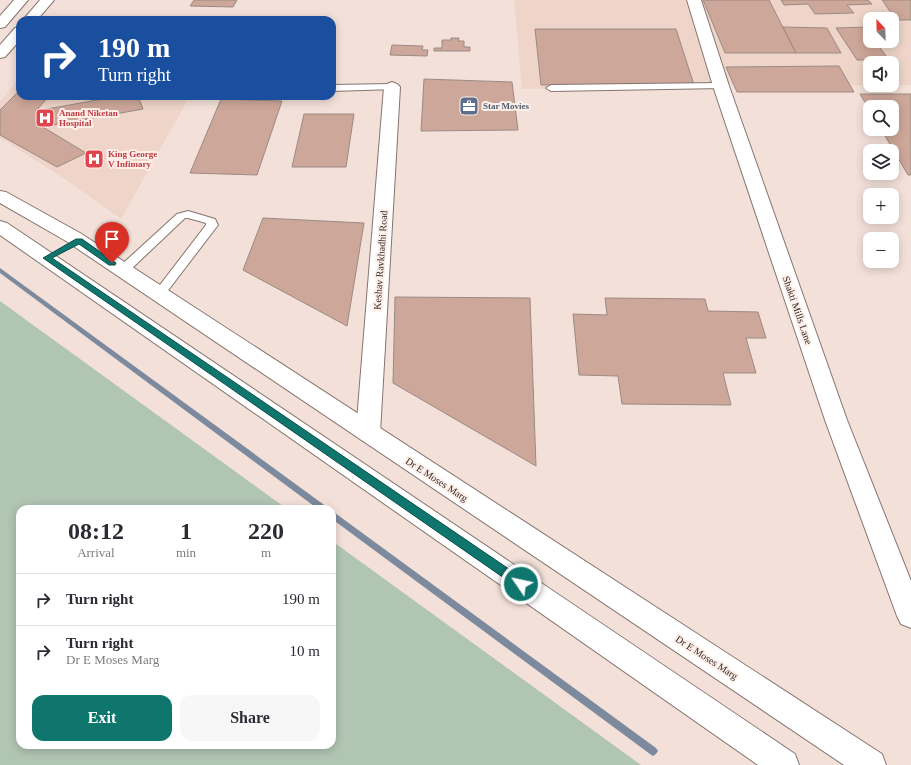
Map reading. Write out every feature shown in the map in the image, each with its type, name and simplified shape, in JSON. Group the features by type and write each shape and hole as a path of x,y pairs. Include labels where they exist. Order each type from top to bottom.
{"main road":[{"path":"0,24 21,0"},
{"path":"33,16 47,0"},
{"name":"Shakti Mills Lane","path":"694,0 721,86 836,420 911,616"},
{"path":"1,52 16,35"},
{"name":"Keshav Ravkhadhi Road","path":"368,433 392,87"},
{"name":"Dr E Moses Marg","path":"0,196 79,241 871,765"},
{"path":"0,227 784,765"},
{"path":"47,258 79,241"}],"lane":[{"path":"551,88 721,86"},
{"path":"336,88 392,87"},
{"path":"123,270 181,216 188,214 211,221 212,225 159,294"}],"shaded area":[{"path":"514,0 911,0 911,85 899,85 899,56 863,56 863,85 709,85 710,88 522,89"},
{"name":"King George V Infimary","path":"16,83 16,100 188,100 121,219 68,181 0,138 0,101"}],"green space":[{"path":"0,301 281,505 16,505 16,749 336,749 336,544 641,765 0,765"}],"building":[{"path":"194,0 237,0 233,7 190,6"},
{"path":"703,0 769,0 796,53 725,53"},
{"path":"781,0 868,0 872,4 847,5 854,13 815,14 808,4 784,5"},
{"path":"882,0 911,0 911,20 899,20 899,12 890,12"},
{"path":"783,27 827,28 841,53 796,53"},
{"path":"863,27 863,48 880,48 886,56 863,56 863,60 857,60 836,28"},
{"path":"535,29 676,29 694,85 541,85"},
{"path":"451,38 459,38 458,41 464,41 464,47 470,47 470,51 434,51 434,48 442,48 442,40 451,40"},
{"path":"392,45 423,46 422,50 428,50 427,56 390,55"},
{"path":"839,66 854,92 737,92 726,67"},
{"name":"Star Movies","path":"424,79 512,82 518,130 421,131"},
{"path":"16,94 16,100 46,100 36,111 97,100 140,100 143,109 43,127 86,153 57,167 0,135 0,110"},
{"path":"860,94 911,94 911,175 908,175 899,160 899,144 890,144 885,136 899,136 899,100 864,100"},
{"path":"221,100 282,101 257,175 190,173"},
{"path":"304,114 354,114 346,167 292,167"},
{"path":"263,218 364,223 347,326 243,270"},
{"path":"395,297 530,298 536,466 393,383"},
{"path":"605,298 705,299 708,311 758,312 766,338 746,338 756,373 723,373 731,405 622,404 618,376 579,375 573,314 607,315"}],"waterway":[{"path":"0,270 319,505"},
{"path":"336,518 653,751"}],"place":[{"name":"Star Movies","path":"469,106"},
{"name":"Anand Niketan Hospital","path":"45,118"},
{"name":"King George V Infimary","path":"94,159"}],"route":[{"path":"112,263 79,241 47,258 521,584"}]}
